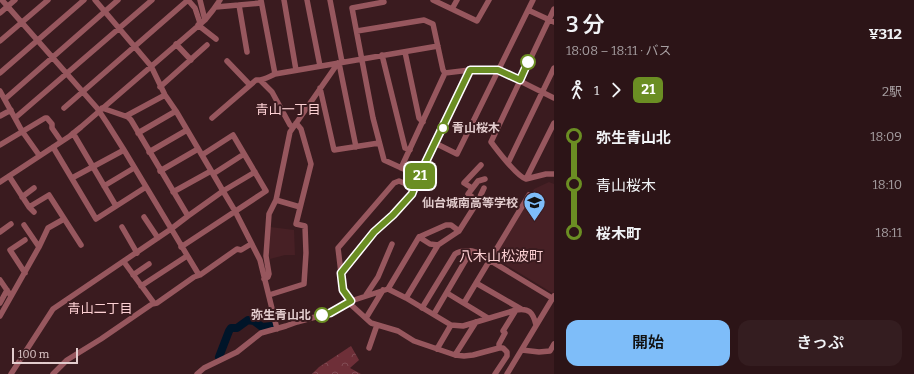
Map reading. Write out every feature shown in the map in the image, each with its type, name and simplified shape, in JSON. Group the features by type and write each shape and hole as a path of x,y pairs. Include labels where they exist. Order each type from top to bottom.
{"street":[{"path":"2,0 83,93 101,110 107,123 198,275"},
{"path":"0,13 15,0"},
{"path":"0,42 48,0"},
{"path":"0,73 84,0"},
{"path":"95,0 151,66 160,87 176,111 235,211 260,260 277,329"},
{"path":"3,98 52,58 118,0"},
{"path":"15,118 152,0"},
{"path":"64,108 188,0 195,8 201,23 216,39"},
{"path":"200,0 201,23"},
{"path":"0,182 73,134 201,23 216,7 220,0"},
{"path":"284,0 296,70"},
{"path":"307,0 320,66"},
{"path":"330,0 356,147"},
{"path":"433,0 477,21 489,0"},
{"path":"452,9 456,0"},
{"path":"435,143 457,154 533,0"},
{"path":"216,7 261,1 275,74"},
{"path":"384,2 352,8 379,143 384,160 419,176"},
{"path":"239,5 247,52"},
{"path":"554,9 551,21 520,80 491,142 522,178 526,179 546,174 554,174"},
{"path":"528,10 551,21"},
{"path":"357,31 424,20 433,24 443,70 445,73"},
{"path":"176,44 191,60"},
{"path":"160,87 208,45"},
{"path":"212,118 256,80 261,81 275,74 296,70 438,46"},
{"path":"404,52 419,118 422,122"},
{"path":"382,56 405,148 410,150"},
{"path":"228,61 250,85"},
{"path":"264,279 268,277 269,274 266,256 269,214 276,200 290,132 320,88 340,63"},
{"path":"508,163 554,68"},
{"path":"341,273 374,232 393,215 412,194 419,176 470,70"},
{"path":"445,73 470,70 498,70 554,98"},
{"path":"401,168 445,73"},
{"path":"261,81 272,92 290,125 299,126 301,129 311,164 296,224 304,226 306,253 304,284 269,295"},
{"path":"320,88 334,150 379,143"},
{"path":"0,91 22,131 39,155"},
{"path":"126,116 165,95"},
{"path":"0,116 11,110"},
{"path":"101,110 126,116 131,120 188,216"},
{"path":"138,133 176,111"},
{"path":"0,145 46,118 52,124 52,128 61,141"},
{"path":"526,179 554,123"},
{"path":"149,152 187,130"},
{"path":"73,134 116,206"},
{"path":"160,171 233,135 266,191 181,247"},
{"path":"53,147 96,219 146,187"},
{"path":"72,178 124,150"},
{"path":"173,192 244,154"},
{"path":"472,188 464,183 481,165"},
{"path":"104,186 134,168"},
{"path":"11,374 53,309 137,253 223,191 255,172"},
{"path":"9,176 22,197 34,212"},
{"path":"478,201 468,194 478,181 485,179"},
{"path":"414,187 399,182 394,183 338,248 343,290 350,301 371,323 398,331 414,341 456,355 464,356 503,348 507,352 507,356 495,374"},
{"path":"22,197 34,188"},
{"path":"406,298 438,245 459,231 478,201 484,188"},
{"path":"29,207 49,194 81,245"},
{"path":"464,303 529,194"},
{"path":"276,200 300,207"},
{"path":"144,217 158,238"},
{"path":"0,316 25,273 48,228 64,219"},
{"path":"0,232 12,224"},
{"path":"24,224 39,247"},
{"path":"366,318 419,237 446,225 450,225 459,231"},
{"path":"122,227 137,253"},
{"path":"419,237 430,244 438,245"},
{"path":"24,240 10,250 25,273"},
{"path":"53,374 67,360 237,249 241,250 251,244"},
{"path":"366,295 378,277 392,244"},
{"path":"422,308 455,254 461,251 476,252 553,297 507,374"},
{"path":"434,314 471,251"},
{"path":"141,286 187,256"},
{"path":"124,262 154,303"},
{"path":"133,275 149,264"},
{"path":"0,280 11,296"},
{"path":"476,283 518,309"},
{"path":"199,373 204,368 237,352 261,333 330,313 350,301 385,289 406,298 434,314 451,326 463,326 518,309 526,309 531,312 534,316 536,325"},
{"path":"1,300 7,290"},
{"path":"447,293 488,318"},
{"path":"499,348 499,344 505,333 503,332 518,309"},
{"path":"456,355 476,322"},
{"path":"369,348 377,326"},
{"path":"437,348 451,326"},
{"path":"522,350 539,352 550,351 554,344"}],"shaded area":[{"name":"仙台城南高等学校","path":"549,182 554,184 554,294 493,257 534,189"},
{"path":"270,227 294,230 295,255 285,255 270,259"}],"green space":[{"path":"351,346 359,360 350,368 361,374 312,374 319,367"}],"waterway":[{"path":"219,357 231,328 237,328 248,320 254,321 262,327 271,326"}],"bus line":[{"name":"21","path":"322,315 330,313 351,301 343,290 341,273 374,232 393,215 412,194 418,178 470,70 498,70 520,80 528,62"}],"place":[{"name":"青山桜木","path":"443,128"},
{"name":"仙台城南高等学校","path":"534,222"},
{"name":"弥生青山北","path":"322,315"}],"district":[{"name":"青山一丁目","path":"288,109"},
{"name":"八木山松波町","path":"501,256"},
{"name":"青山二丁目","path":"100,308"}]}
